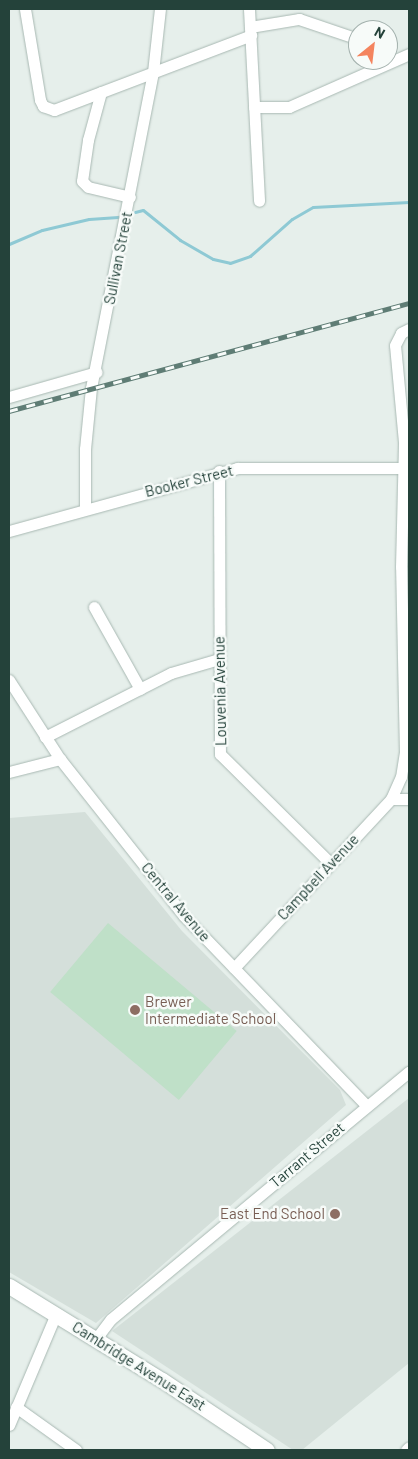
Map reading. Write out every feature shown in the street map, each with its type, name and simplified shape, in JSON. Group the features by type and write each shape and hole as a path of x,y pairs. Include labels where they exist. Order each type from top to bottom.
{"main road":[{"name":"Cambridge Avenue East","path":"9,1286 216,1414 267,1450"}],"street":[{"path":"25,9 41,103 54,110 153,72 251,31 299,19 348,36"},
{"name":"Sullivan Street","path":"85,508 86,427 153,72 160,9"},
{"path":"250,9 259,201"},
{"path":"254,107 289,107 366,70"},
{"path":"101,92 88,140 82,181 88,188 130,197"},
{"name":"Campbell Avenue","path":"234,968 391,799 401,777 405,753 401,568 404,468 395,345 400,332 409,330"},
{"path":"9,397 97,372"},
{"name":"Booker Street","path":"9,531 85,508 219,472 256,467 404,468"},
{"name":"Louvenia Avenue","path":"219,472 220,754 225,763 332,864"},
{"path":"94,608 140,689"},
{"path":"45,737 177,670 219,659"},
{"name":"Central Avenue","path":"9,680 60,759 184,916 366,1106"},
{"path":"9,772 60,759"},
{"path":"391,799 409,799"},
{"name":"Tarrant Street","path":"95,1340 111,1319 409,1072"},
{"path":"9,1425 56,1314"},
{"path":"16,1407 76,1450"}],"shaded area":[{"name":"Brewer Intermediate School","path":"85,812 182,931 340,1090 346,1105 96,1323 9,1272 9,818"},
{"name":"East End School","path":"409,1098 409,1363 302,1450 293,1450 112,1331"}],"green space":[{"path":"108,923 237,1031 179,1100 50,992"}],"waterway":[{"path":"135,212 143,210 180,240 213,259 230,263 250,256 292,219 313,207 409,202"},
{"path":"9,244 42,230 89,219 118,217"}],"railway":[{"path":"9,411 409,303"}],"place":[{"name":"Brewer Intermediate School","path":"135,1010"},
{"name":"East End School","path":"335,1214"}]}
